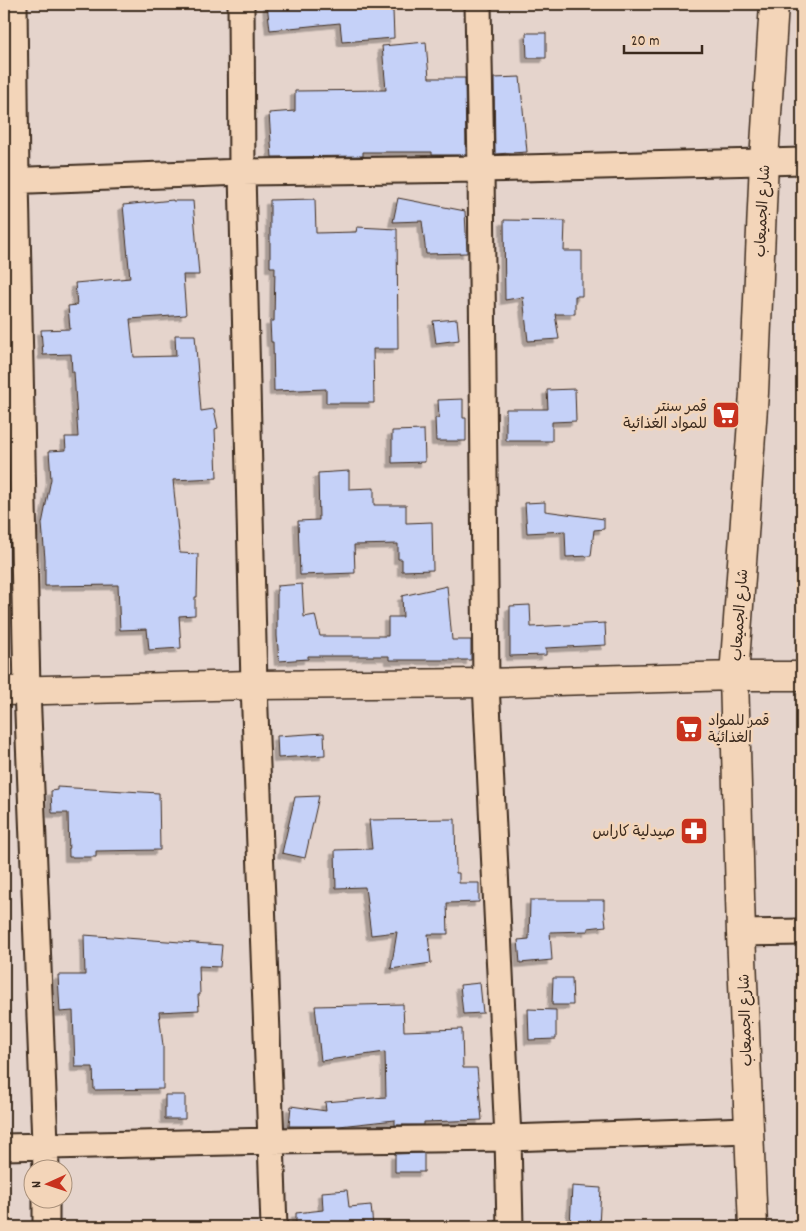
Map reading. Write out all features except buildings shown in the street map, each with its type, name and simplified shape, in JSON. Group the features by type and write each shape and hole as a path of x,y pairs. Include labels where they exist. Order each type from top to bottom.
{"street":[{"path":"14,4 10,181 16,690 45,1157"},
{"path":"241,4 242,172 254,685 274,1227"},
{"path":"478,4 482,169 486,683 508,1138 510,1227"},
{"name":"شارع الجميعاب","path":"753,1227 734,676 754,393 764,161 774,4"},
{"path":"10,181 242,172 482,169 802,160"},
{"path":"16,690 802,676"},
{"path":"742,933 802,932"},
{"path":"4,1147 45,1157 271,1140 508,1138 749,1130"},
{"path":"46,1208 46,1227"}],"place":[{"name":"قمر سنتر للمواد الغذائية","path":"726,415"},
{"name":"قمر للمواد الغذائية","path":"689,729"},
{"name":"صيدلية كاراس","path":"694,831"}]}
